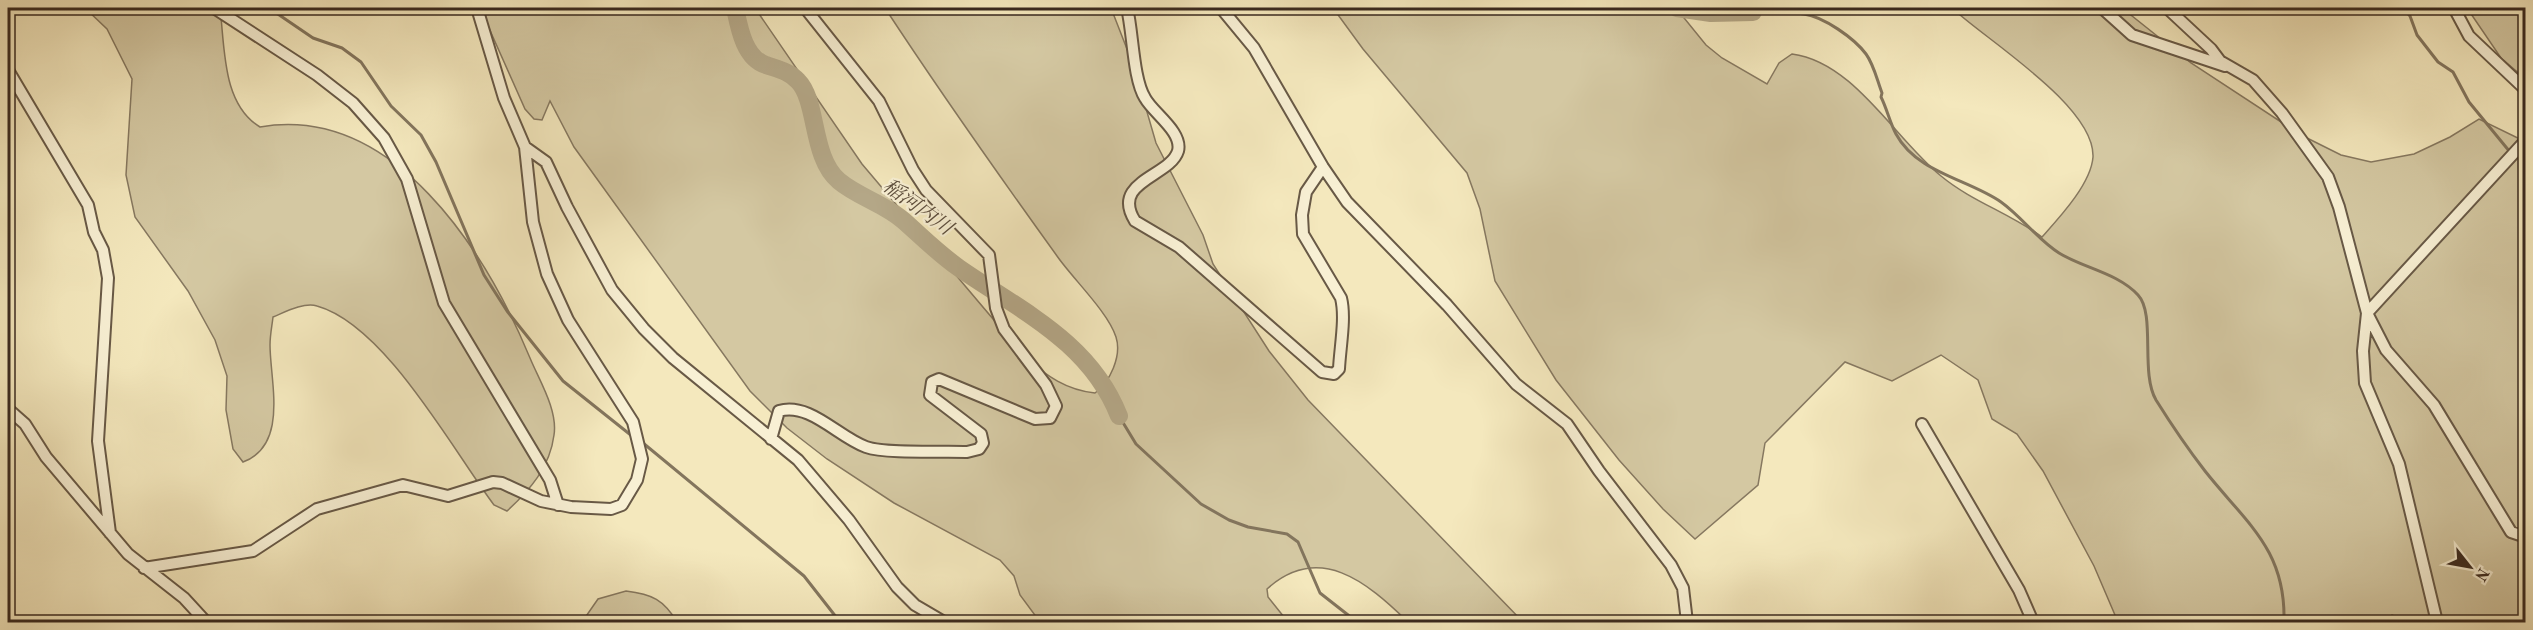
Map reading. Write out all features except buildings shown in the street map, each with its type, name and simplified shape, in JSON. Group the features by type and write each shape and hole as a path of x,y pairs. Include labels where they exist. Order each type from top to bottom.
{"street":[{"path":"214,8 317,75 353,103 384,138 407,179 444,303 550,480 558,505"},
{"path":"144,568 253,551 317,509 403,485 448,496 493,482 502,483 533,499 558,505 611,510 622,505 637,480 642,459 633,422 568,320 547,274 533,222 525,147 504,98 477,8"},
{"path":"771,439 779,411 788,408 804,412 866,447 967,452 979,450 983,443 981,434 930,395 932,382 939,380 1035,419 1050,418 1056,406 1054,399 1004,329 996,308 989,255 926,190 913,170 879,101 806,8"},
{"path":"1127,8 1133,31 1138,81 1144,98 1177,138 1178,151 1172,161 1139,183 1130,198 1130,214 1135,221 1179,247 1322,372 1334,374 1340,369 1340,339 1344,310 1341,298 1303,234 1302,215 1306,192 1323,167"},
{"path":"1221,8 1254,48 1323,167 1347,202 1447,305 1516,384 1567,424 1599,471 1671,565 1683,588 1687,622"},
{"path":"2102,8 2132,35 2234,69"},
{"path":"2167,8 2203,41 2220,61 2253,80 2282,113 2328,177 2340,207 2367,313 2386,350 2434,405 2511,532 2526,537"},
{"path":"2454,8 2469,36 2526,90"},
{"path":"8,70 88,205 94,232 103,250 108,279 98,441 110,533"},
{"path":"2437,622 2399,464 2365,383 2363,351 2367,313 2525,142"},
{"path":"525,147 546,162 612,290 644,329 673,358 798,460 849,519 897,587 915,605 944,622"},
{"path":"8,409 25,424 46,457 110,533 144,568 184,598 206,622"},
{"path":"1922,424 2019,590 2032,622"}],"shaded area":[{"path":"85,8 220,8 225,57 232,90 238,104 248,117 260,127 308,126 353,138 393,162 429,194 461,232 488,274 511,317 547,395 553,416 552,447 543,468 531,486 507,511 494,505 437,422 392,363 367,337 342,318 312,305 301,306 273,317 270,345 274,393 272,427 267,442 257,454 243,462 233,449 226,410 227,376 215,340 188,291 135,217 126,175 132,79 107,29"},
{"path":"480,8 755,8 862,164 1026,358 1058,381 1075,389 1095,393 1110,375 1116,360 1117,344 1112,327 1057,256 948,102 885,8 1111,8 1134,67 1156,143 1203,235 1213,264 1269,351 1308,400 1523,622 1408,622 1376,593 1359,582 1342,573 1324,568 1305,569 1286,575 1267,589 1268,597 1288,622 1040,622 1020,595 1014,576 1000,560 894,503 827,459 787,428 750,391 574,147 550,101 542,120 534,119 525,109"},
{"path":"1333,8 1676,8 1706,45 1722,58 1767,84 1779,63 1792,54 1814,60 1835,71 1873,104 1941,176 1965,193 2042,237 2073,200 2087,178 2093,157 2089,137 2077,117 2036,75 1952,8 2122,8 2191,63 2301,135 2341,155 2371,162 2414,154 2450,137 2479,119 2526,142 2525,622 2407,622 2392,615 2386,622 2118,622 2094,566 2043,471 2017,434 1992,419 1978,380 1941,355 1892,381 1845,362 1765,443 1758,485 1695,539 1663,509 1619,460 1556,380 1495,281 1480,209 1467,173 1363,49"},
{"path":"2467,8 2525,8 2525,76 2501,58"},
{"path":"626,591 656,599 667,608 677,622 582,622 598,599"}],"waterway":[{"path":"269,8 313,38 342,48 361,62 391,106 421,135 436,162 484,275 507,311 563,381 632,436"},
{"name":"稲河内川","path":"735,8 744,41 752,56 766,65 791,75 804,90 819,145 830,171 839,181 854,192 897,215 952,263 1051,330 1090,368 1106,390 1119,416"},
{"path":"1677,8 1711,13 1753,12"},
{"path":"2357,8 2363,8"},
{"path":"2403,8 2410,16 2417,35 2438,62 2453,72 2469,102 2510,152"},
{"path":"1753,12 1804,14 1820,19 1846,35 1869,58 1894,130 1905,147 1917,158 1930,167 2001,202 2059,253 2121,281 2138,295 2146,316 2151,389 2192,454 2249,522 2271,556 2283,597 2284,622"},
{"path":"2516,156 2526,164"},
{"path":"1119,416 1136,444 1201,504 1229,520 1248,527 1287,534 1298,542 1320,593 1357,622"},
{"path":"643,443 804,576 840,622"}]}
